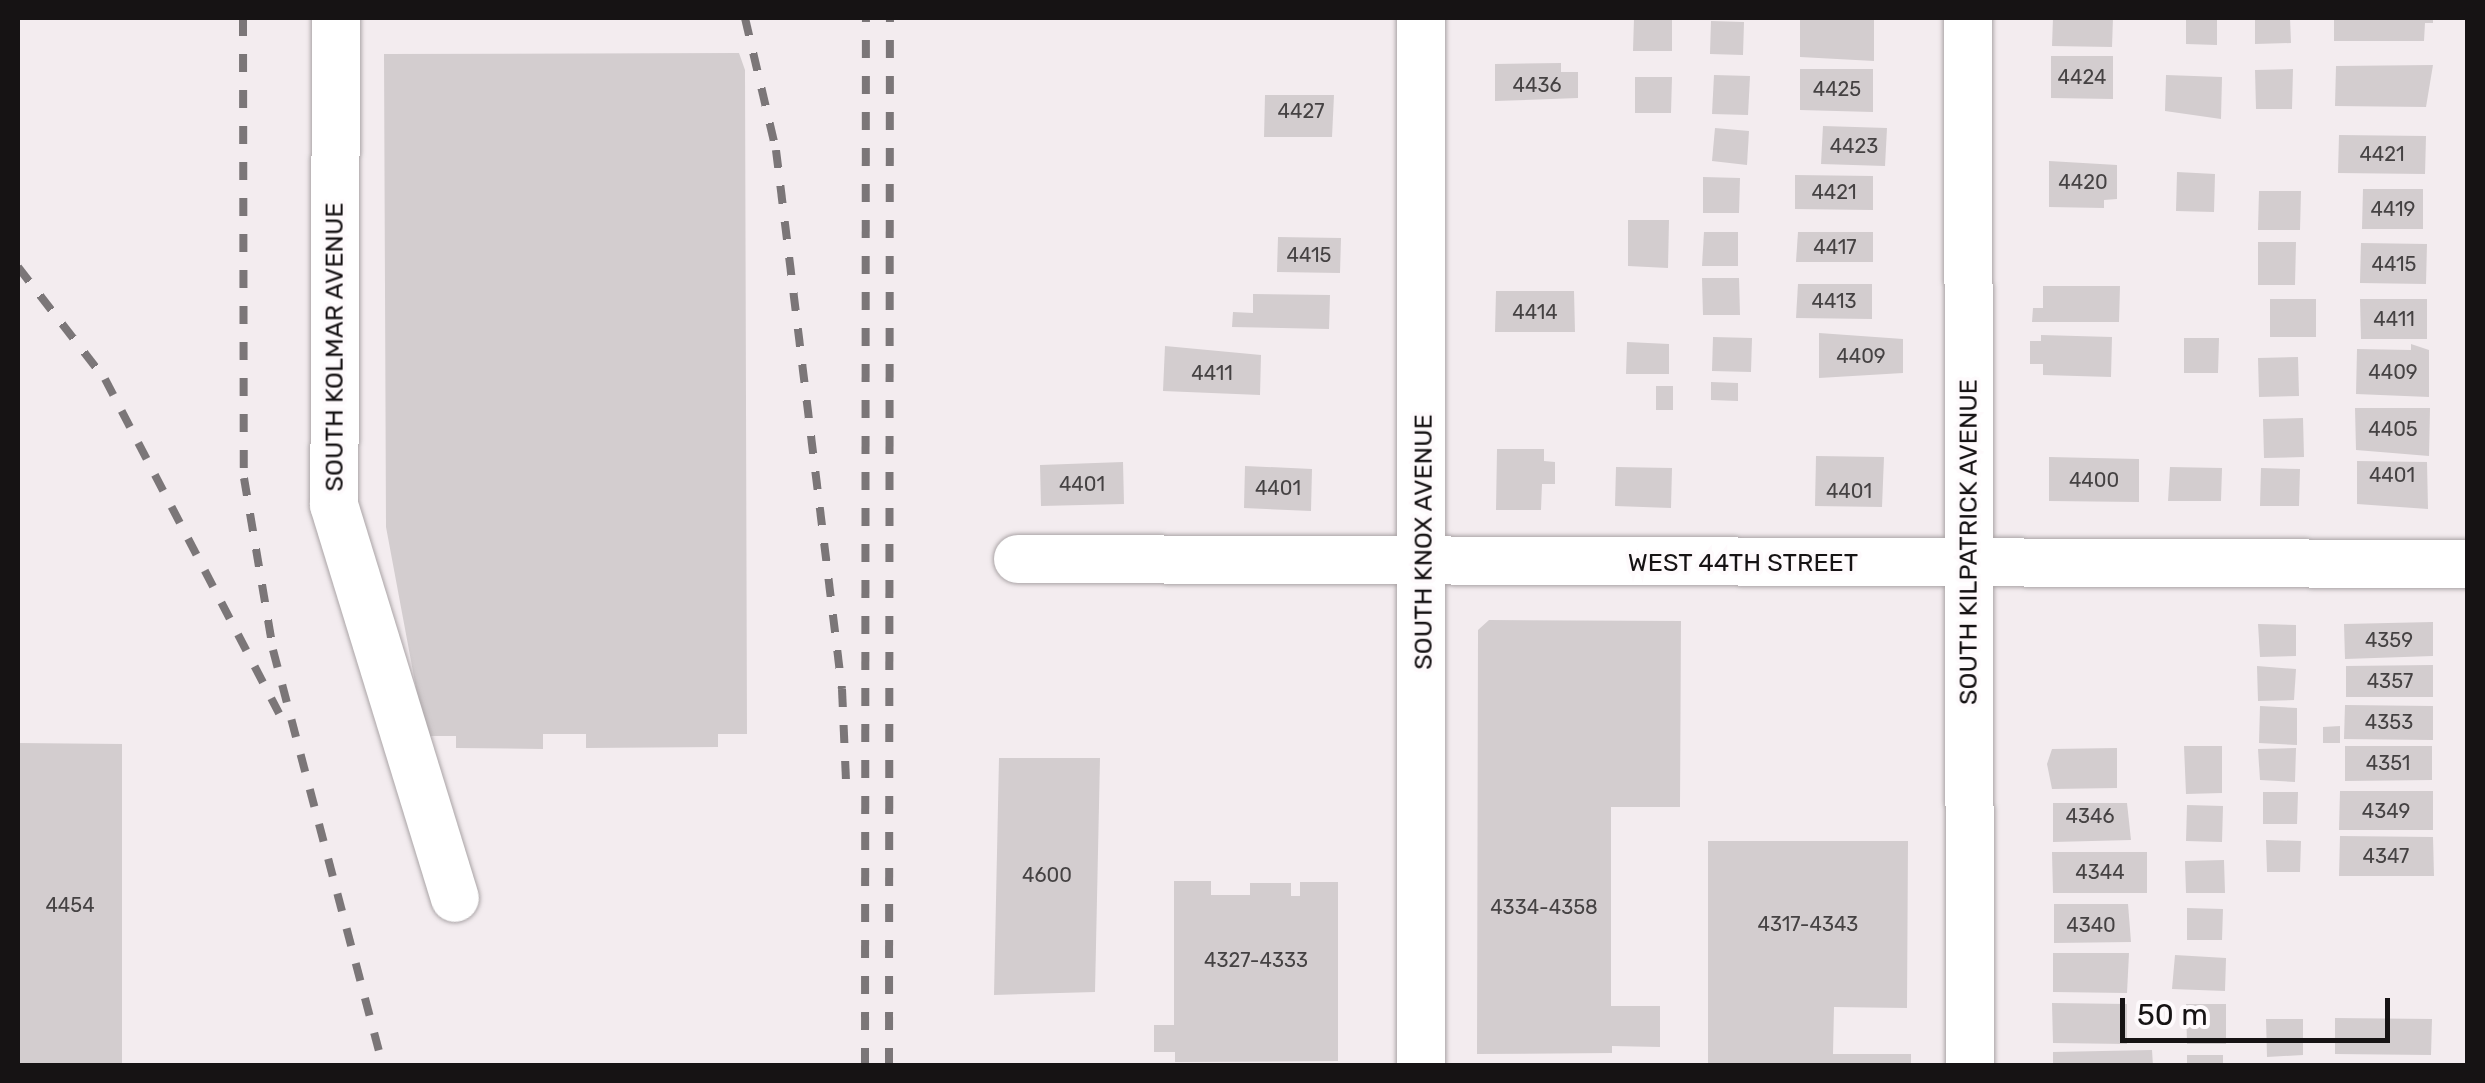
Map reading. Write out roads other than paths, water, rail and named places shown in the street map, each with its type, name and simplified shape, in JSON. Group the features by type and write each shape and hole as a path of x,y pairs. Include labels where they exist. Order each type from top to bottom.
{"street":[{"name":"SOUTH KOLMAR AVENUE","path":"336,18 334,505 455,898"},
{"name":"SOUTH KNOX AVENUE","path":"1421,18 1426,563 1421,1066"},
{"name":"SOUTH KILPATRICK AVENUE","path":"1968,18 1970,1066"},
{"name":"WEST 44TH STREET","path":"1018,559 2468,564"}],"railway":[{"path":"243,18 244,478 273,650 383,1066"},
{"path":"745,18 776,150 842,689 846,781"},
{"path":"865,1066 866,18"},
{"path":"889,1066 890,18"},
{"path":"18,267 105,379 279,713"}]}
